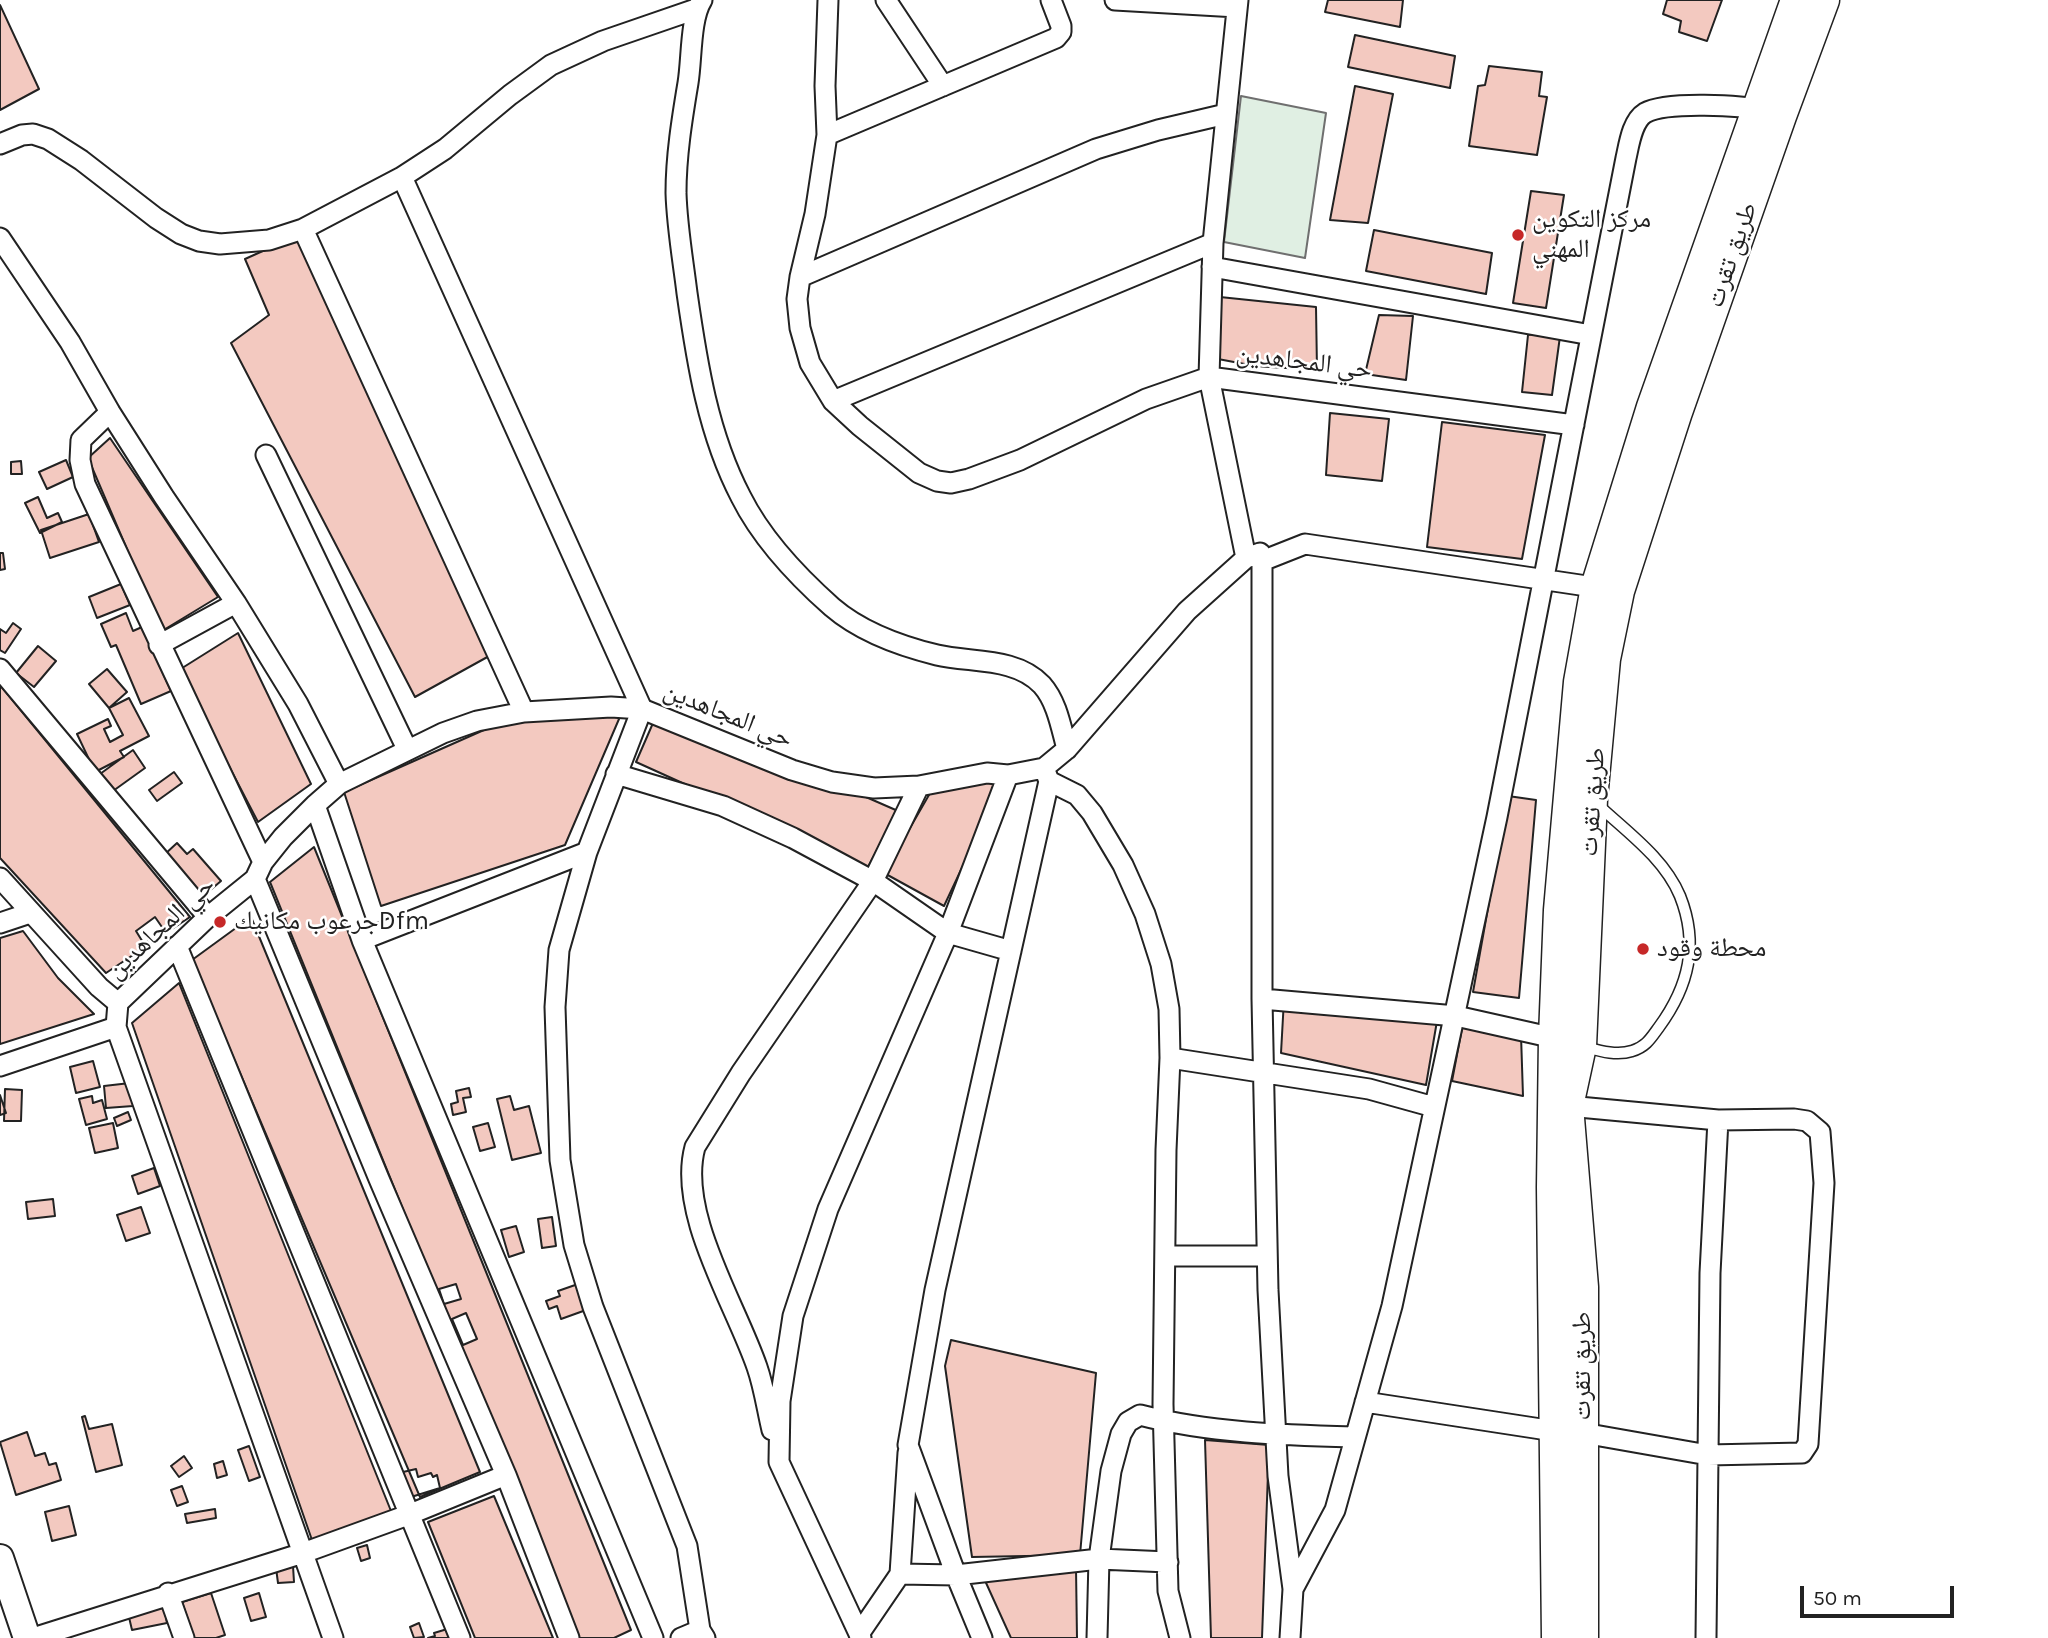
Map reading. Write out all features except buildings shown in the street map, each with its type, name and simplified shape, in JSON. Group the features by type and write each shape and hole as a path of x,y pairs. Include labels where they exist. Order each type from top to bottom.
{"main road":[{"name":"طريق تقرت","path":"1768,112 1796,0"},
{"name":"طريق تقرت","path":"1583,1638 1569,1432 1568,1042 1559,910 1580,793 1579,682 1607,589 1652,407 1768,112 1824,0"},
{"name":"طريق تقرت","path":"1557,1638 1569,1432 1583,1287 1567,1106 1568,1042"},
{"path":"0,1558 27,1638"}],"street":[{"path":"828,0 825,86 827,135 815,214 800,276 797,299 800,328 810,363 833,401 919,473 937,481 951,483 1020,460 1146,398 1209,377 1213,243 1238,4 1115,0"},
{"path":"886,0 943,86"},
{"path":"827,135 1056,38 1061,32 1061,26 1051,0"},
{"path":"0,144 22,135 33,134 48,139 81,160 173,229 200,241 220,244 269,240 303,229 402,177 445,149 510,94 551,65 603,41 699,4 681,122 677,181 681,251 708,412 723,459 742,499 770,542 802,580 835,610 868,630 919,650 1010,666 1040,683 1052,699 1067,749"},
{"path":"1293,1588 1335,1510 1395,1293 1497,817 1542,578 1634,128 1644,114 1671,106 1768,112"},
{"path":"800,276 1096,149 1158,130 1226,114"},
{"path":"402,177 642,709 587,852 559,950 555,1007 562,1176 574,1245 593,1307 687,1546 702,1634 681,1638"},
{"path":"303,229 524,712"},
{"path":"0,238 70,342 110,412 211,569 236,603 298,704 339,784"},
{"path":"833,401 1213,243"},
{"path":"1212,267 1591,335"},
{"name":"حي المجاهدين","path":"118,1003 259,870 283,837 339,784 407,749 477,721 524,712 575,707 642,709 792,770 832,782 874,788 919,786 986,773 1046,775 1187,611 1254,559 1209,377 1574,425"},
{"path":"110,412 81,440 80,460 85,484 150,620 259,870 379,1179 506,1475 569,1638"},
{"path":"266,455 407,749"},
{"path":"1290,1638 1293,1588 1278,1476 1267,1256 1254,559 1305,544 1607,589"},
{"path":"159,645 236,603"},
{"path":"0,669 208,917"},
{"path":"615,774 723,806 793,838 873,881 948,933 1011,951"},
{"path":"779,1462 780,1401 793,1316 828,1209 948,933 1008,775"},
{"path":"860,1636 900,1574 908,1445 935,1290 1011,951 1046,775 1077,795 1092,813 1123,865 1140,902 1161,964 1169,1009 1163,1421 1168,1591 1180,1638"},
{"path":"860,1636 779,1462 758,1369 700,1227 692,1198 692,1159 695,1147 741,1073 873,881 919,786"},
{"path":"315,805 362,940 653,1638"},
{"path":"362,940 587,852"},
{"path":"0,878 99,987 118,1003 116,1027 333,1638"},
{"path":"0,923 30,913"},
{"path":"177,946 460,1638"},
{"path":"1262,999 1456,1016 1568,1042"},
{"path":"0,1066 116,1027"},
{"path":"1170,1058 1369,1089 1434,1107"},
{"path":"1365,1402 1708,1455 1786,1454 1802,1452 1808,1444 1824,1183 1820,1132 1815,1125 1794,1119 1718,1121 1567,1106"},
{"path":"1706,1638 1710,1273 1718,1121"},
{"path":"1165,1255 1267,1256"},
{"path":"1097,1638 1099,1559 1111,1471 1121,1434 1128,1422 1140,1415 1163,1421 1276,1435 1355,1437"},
{"path":"908,1445 982,1638"},
{"path":"33,1638 303,1552 408,1515 506,1475"},
{"path":"900,1574 956,1575 1099,1559 1168,1562"},
{"path":"168,1593 184,1638"}],"lane":[{"path":"1568,1042 1608,1053 1630,1052 1646,1045 1674,1004 1685,982 1690,956 1690,935 1680,896 1661,863 1580,793"}],"green space":[{"path":"1241,96 1326,113 1305,258 1224,242"}],"place":[{"name":"مركز التكوين المهني","path":"1518,235"},
{"name":"جرعوب مكانيكDfm","path":"220,922"},
{"name":"محطة وقود","path":"1643,949"}]}
